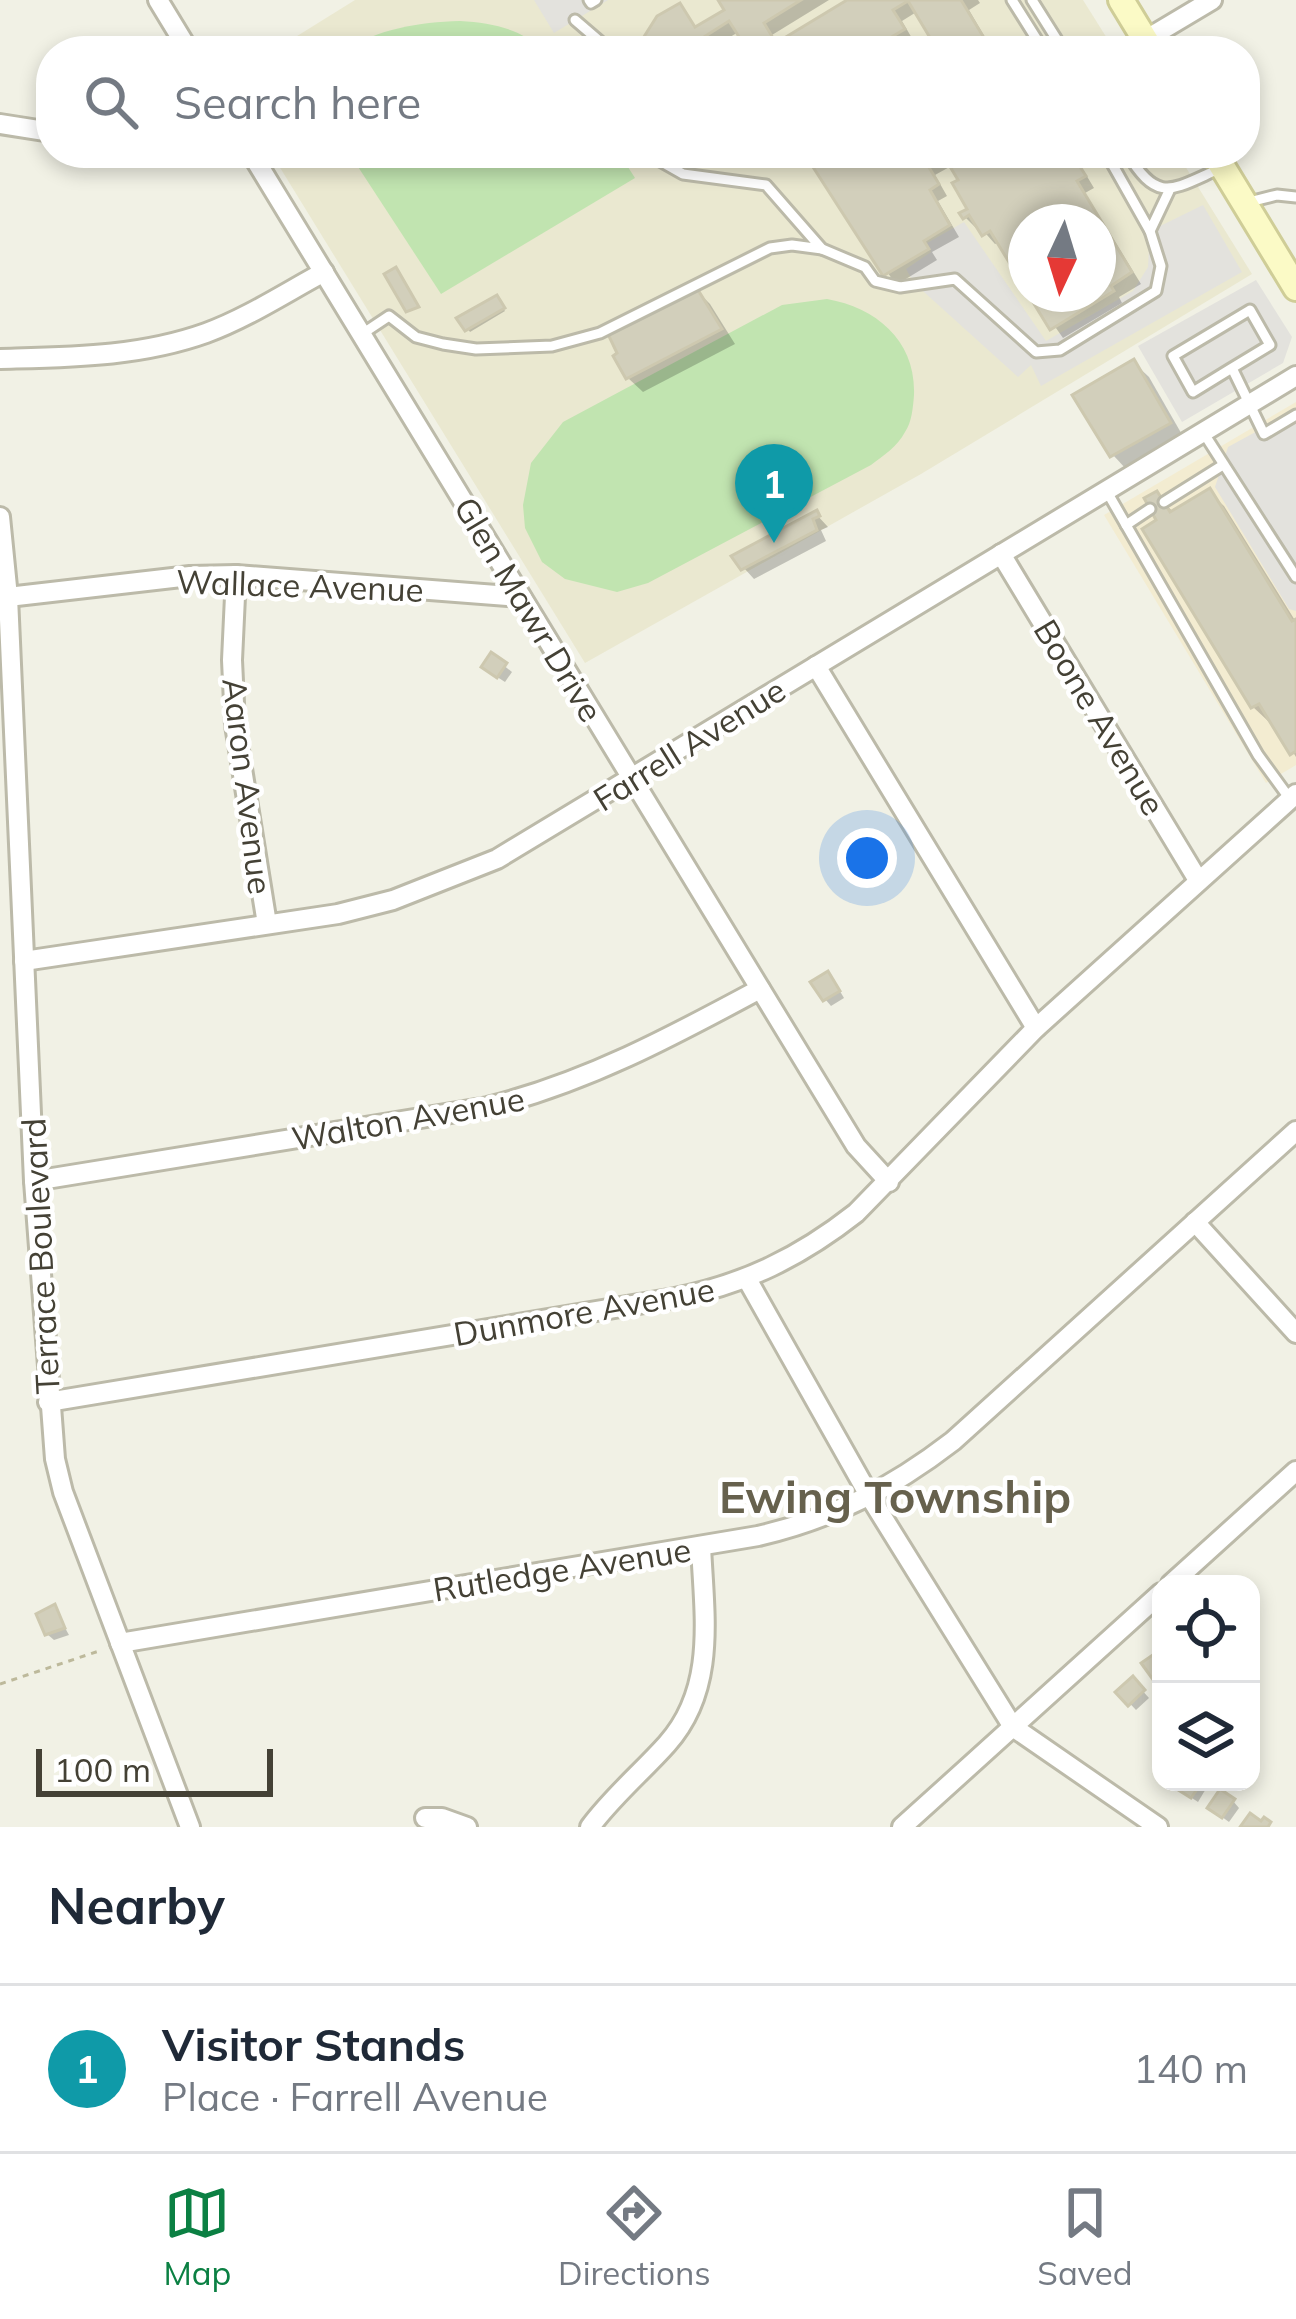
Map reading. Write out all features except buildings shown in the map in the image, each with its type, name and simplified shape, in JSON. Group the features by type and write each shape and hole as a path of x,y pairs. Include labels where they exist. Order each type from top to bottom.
{"main road":[{"path":"1121,0 1143,36"},
{"path":"1223,168 1296,288"}],"street":[{"path":"158,0 180,36"},
{"path":"1162,36 1212,0"},
{"path":"0,124 36,130"},
{"name":"Glen Mawr Drive","path":"260,168 856,1146 889,1182"},
{"path":"0,359 101,355 171,344 237,320 324,272"},
{"name":"Farrell Avenue","path":"24,961 338,914 446,882 522,846 1296,376"},
{"name":"Terrace Boulevard","path":"0,517 8,597 48,1402 63,1492 190,1827"},
{"name":"Boone Avenue","path":"1001,554 1198,880"},
{"name":"Wallace Avenue","path":"8,597 236,575 521,597"},
{"name":"Aaron Avenue","path":"236,575 235,725 267,924"},
{"path":"816,666 1036,1028"},
{"name":"Dunmore Avenue","path":"48,1402 675,1298 747,1280 824,1238 889,1182 1036,1028 1293,796"},
{"name":"Walton Avenue","path":"34,1181 532,1096 633,1058 760,989"},
{"name":"Rutledge Avenue","path":"120,1643 701,1546 796,1527 870,1496 895,1484 953,1441 1296,1131"},
{"path":"1195,1222 1296,1333"},
{"path":"747,1280 870,1496 1012,1727 1158,1827"},
{"path":"1181,1575 1296,1471"},
{"path":"590,1827 670,1741 695,1700 705,1654 701,1546"},
{"path":"902,1827 1152,1601"},
{"path":"425,1818 467,1827"}],"lane":[{"path":"1012,0 1035,36"},
{"path":"1032,0 1055,36"},
{"path":"575,20 594,36"},
{"path":"672,168 683,174 766,185 822,249"},
{"path":"362,334 389,316 416,338 443,344 476,349 552,346 600,333 770,248 792,245 822,249 865,266 875,281 899,287 956,279 1036,352 1060,350 1156,291 1162,266 1150,231 1115,168"},
{"path":"1138,168 1153,187"},
{"path":"1150,231 1169,191 1205,168"},
{"path":"1121,177 1169,191"},
{"path":"1245,203 1293,196"},
{"path":"1250,310 1270,345 1232,368 1193,392 1173,356 1250,310"},
{"path":"1232,368 1264,434 1296,415"},
{"path":"1203,432 1296,578"},
{"path":"1164,502 1223,466"},
{"path":"1106,490 1258,755 1293,796"},
{"path":"1126,525 1150,509"}],"path":[{"path":"0,1684 120,1643"}],"shaded area":[{"path":"355,0 1083,0 1106,36 297,36"},
{"path":"534,0 608,0 554,33"},
{"path":"280,168 1186,168 1252,274 921,474 585,663"},
{"path":"1203,205 1242,272 1041,386 1031,365 1018,377 914,283 906,269 931,252 927,243 964,222 1008,286 1008,312 1026,312 1046,341 1096,312 1116,312 1116,301 1133,291 1148,267 1150,231"},
{"path":"1256,280 1292,337 1283,363 1182,422 1138,346"},
{"path":"1296,402 1296,765 1266,783 1104,515"},
{"path":"1296,410 1296,611 1289,609 1215,487 1228,447"}],"green space":[{"path":"429,23 484,23 524,36 373,36"},
{"path":"359,168 629,168 635,178 441,294"},
{"path":"827,299 877,319 901,343 908,358 913,376 912,414 890,450 871,465 648,583 617,592 565,579 542,562 525,528 523,505 531,463 563,422 782,305"}],"place":[{"name":"Visitor Stands","path":"774,543"}],"district":[{"name":"Ewing Township","path":"895,1496"}]}
